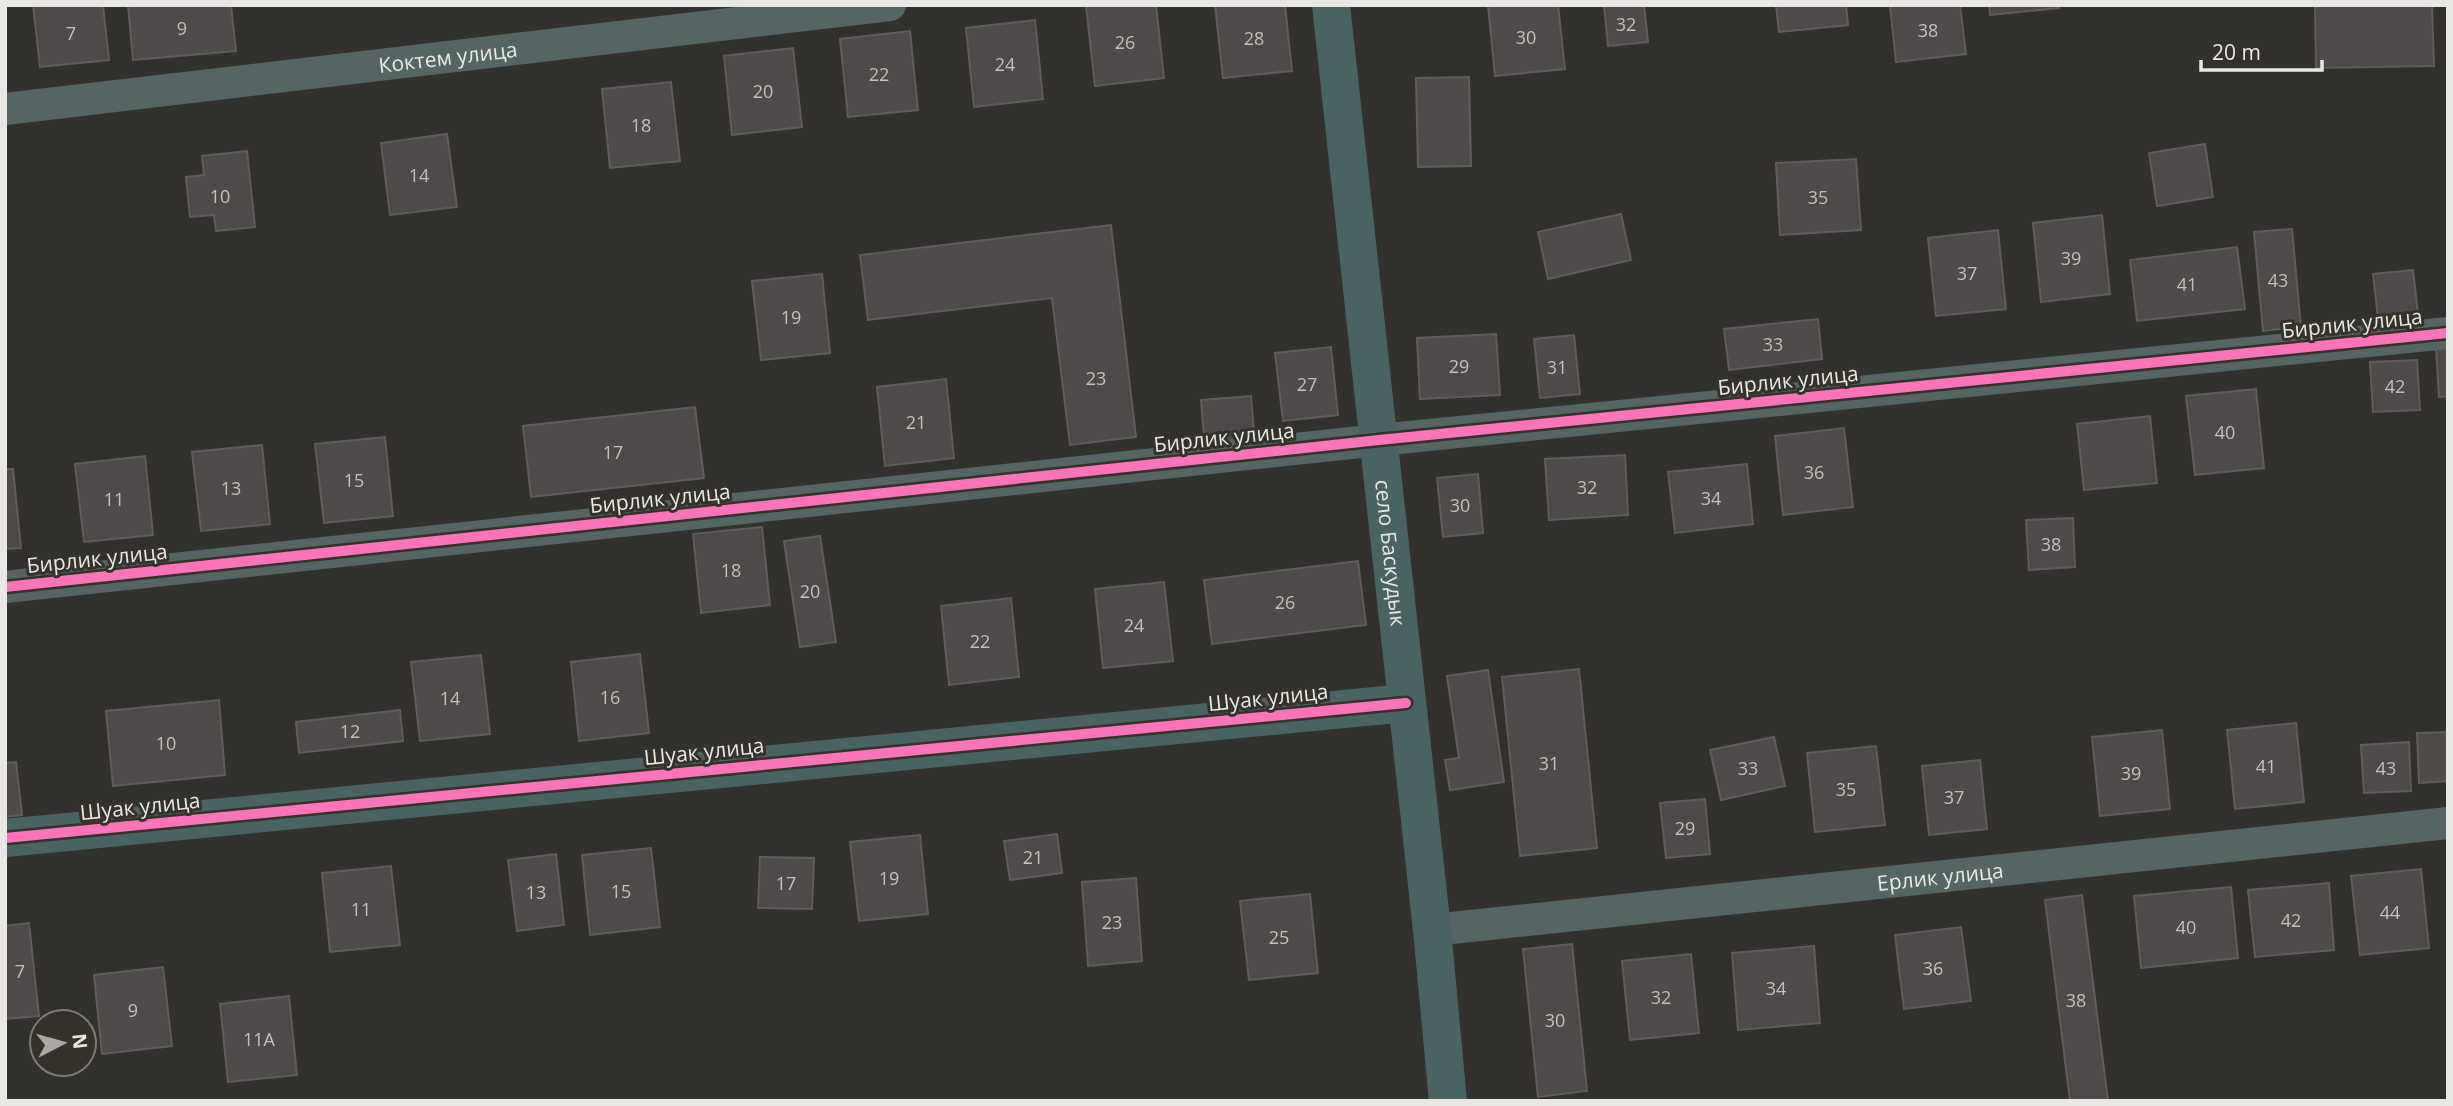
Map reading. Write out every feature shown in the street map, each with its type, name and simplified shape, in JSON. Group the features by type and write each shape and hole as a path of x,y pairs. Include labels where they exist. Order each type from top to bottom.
{"street":[{"name":"Коктем улица","path":"5,109 890,5"},
{"name":"село Баскудык","path":"1331,5 1380,440 1448,1101"},
{"name":"Бирлик улица","path":"5,587 1380,440 2448,333"},
{"name":"Шуак улица","path":"5,838 1406,703"},
{"name":"Ерлик улица","path":"1432,930 2448,823"}],"building":[{"path":"33,5 103,5 109,60 40,67"},
{"path":"128,5 231,5 236,51 133,60"},
{"path":"1156,5 1164,78 1095,86 1086,6"},
{"path":"1215,5 1285,5 1292,71 1223,78"},
{"path":"1488,5 1558,5 1565,69 1495,76"},
{"path":"1604,5 1644,5 1648,42 1608,46"},
{"path":"1776,5 1846,5 1848,25 1779,32"},
{"path":"1890,5 1960,5 1966,54 1896,62"},
{"path":"1989,5 2059,5 2059,8 1990,15"},
{"path":"2315,5 2432,5 2434,66 2316,68"},
{"path":"1035,20 1043,99 974,107 966,28"},
{"path":"910,31 918,110 848,117 840,39"},
{"path":"793,48 802,127 732,135 724,56"},
{"path":"1469,77 1471,166 1418,167 1416,78"},
{"path":"671,82 680,161 610,168 602,89"},
{"path":"447,134 457,207 390,215 381,143"},
{"path":"2205,144 2213,197 2157,206 2149,153"},
{"path":"247,151 255,227 216,231 214,215 190,217 186,177 204,175 202,156"},
{"path":"1856,159 1861,230 1780,235 1776,163"},
{"path":"1621,214 1631,260 1548,279 1538,232"},
{"path":"2102,215 2110,294 2041,302 2033,223"},
{"path":"1111,225 1136,437 1070,445 1052,298 868,320 860,255"},
{"path":"2292,229 2301,327 2263,331 2254,232"},
{"path":"1998,230 2006,309 1936,316 1928,238"},
{"path":"2237,247 2245,309 2137,321 2130,260"},
{"path":"2413,270 2419,322 2379,327 2373,274"},
{"path":"822,274 830,353 761,360 752,281"},
{"path":"1818,319 1822,359 1729,370 1724,329"},
{"path":"1496,334 1500,395 1420,399 1417,338"},
{"path":"1574,335 1580,394 1540,398 1534,339"},
{"path":"1331,347 1338,415 1283,421 1275,353"},
{"path":"2448,347 2448,396 2439,397 2436,348"},
{"path":"2417,360 2420,410 2373,412 2370,362"},
{"path":"946,379 954,458 885,466 877,387"},
{"path":"2256,389 2264,468 2195,475 2186,396"},
{"path":"1251,396 1255,444 1205,448 1201,400"},
{"path":"695,407 704,478 531,497 523,426"},
{"path":"2150,416 2157,483 2084,490 2077,424"},
{"path":"1844,428 1853,507 1783,515 1775,436"},
{"path":"385,437 393,516 324,523 315,444"},
{"path":"262,445 270,524 201,531 192,452"},
{"path":"1625,455 1628,515 1549,520 1545,459"},
{"path":"145,456 153,535 84,542 75,464"},
{"path":"1747,464 1753,524 1675,533 1668,472"},
{"path":"5,469 13,469 21,548 5,549"},
{"path":"1478,474 1483,533 1443,537 1437,478"},
{"path":"2073,518 2075,567 2029,570 2026,520"},
{"path":"762,527 770,605 701,613 693,534"},
{"path":"820,536 836,642 800,647 784,541"},
{"path":"1358,561 1366,625 1212,644 1204,580"},
{"path":"1164,582 1173,661 1103,668 1095,589"},
{"path":"1011,598 1019,677 949,685 941,606"},
{"path":"640,654 649,733 579,741 571,662"},
{"path":"481,655 490,734 420,741 411,662"},
{"path":"1579,669 1597,848 1520,856 1502,677"},
{"path":"1488,670 1504,782 1450,790 1445,760 1459,758 1447,676"},
{"path":"219,700 225,775 113,786 106,711"},
{"path":"400,710 403,741 299,753 296,722"},
{"path":"2296,723 2304,802 2235,809 2227,730"},
{"path":"2162,730 2170,809 2100,816 2092,737"},
{"path":"2448,732 2448,781 2419,783 2417,733"},
{"path":"1774,737 1785,786 1721,800 1710,750"},
{"path":"2409,742 2411,791 2364,793 2361,745"},
{"path":"1876,746 1885,825 1815,832 1807,753"},
{"path":"1980,760 1987,829 1929,835 1922,766"},
{"path":"16,762 22,815 5,817 5,763"},
{"path":"1705,799 1710,854 1666,858 1660,803"},
{"path":"1057,834 1062,873 1010,880 1004,841"},
{"path":"920,835 928,914 859,921 850,842"},
{"path":"651,848 660,927 590,935 582,855"},
{"path":"556,854 564,925 517,931 508,860"},
{"path":"760,857 814,858 812,909 758,908"},
{"path":"391,866 400,945 330,952 322,873"},
{"path":"2421,869 2429,948 2360,955 2351,876"},
{"path":"1136,878 1142,961 1088,966 1082,882"},
{"path":"2329,883 2334,950 2255,957 2248,890"},
{"path":"2231,887 2238,958 2141,968 2134,896"},
{"path":"1310,894 1318,973 1249,980 1240,901"},
{"path":"2082,895 2108,1101 2070,1101 2045,900"},
{"path":"29,923 38,1008 28,1008 28,1017 5,1019 5,926"},
{"path":"1961,927 1971,1001 1904,1009 1895,935"},
{"path":"1572,944 1587,1091 1538,1097 1523,949"},
{"path":"1814,946 1820,1023 1738,1030 1732,953"},
{"path":"1691,954 1699,1033 1630,1040 1622,961"},
{"path":"163,967 172,1046 102,1054 94,975"},
{"path":"289,996 297,1075 228,1082 220,1004"}],"cycle path":[{"path":"5,587 1379,440 2448,333"},
{"path":"5,838 1406,703"}]}
